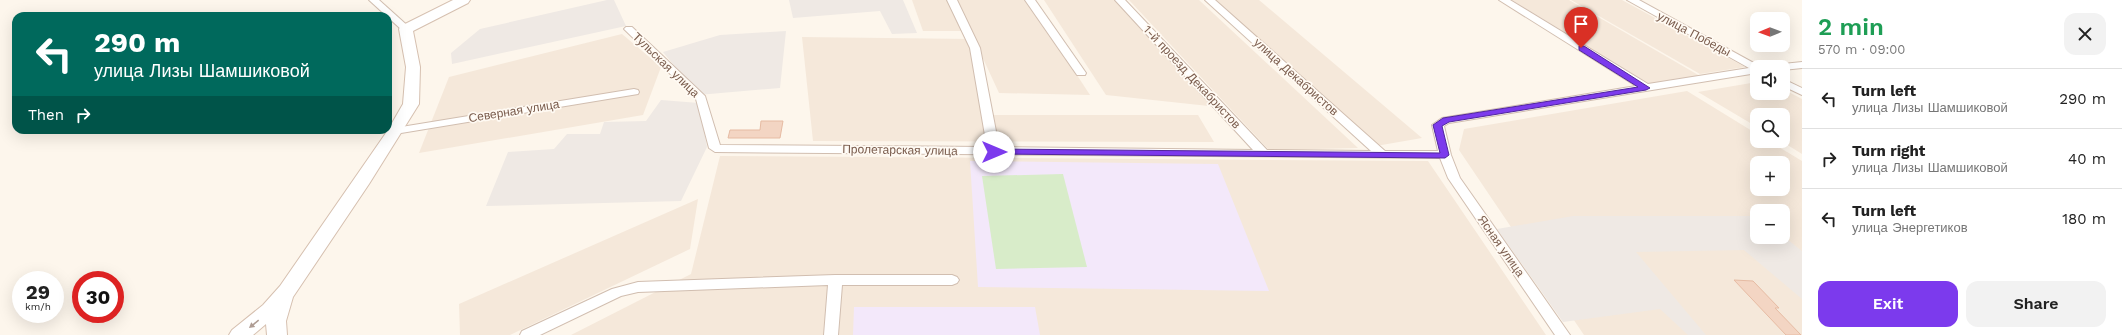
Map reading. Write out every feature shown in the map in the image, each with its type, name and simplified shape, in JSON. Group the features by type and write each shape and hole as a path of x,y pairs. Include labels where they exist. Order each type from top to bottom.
{"street":[{"path":"374,0 387,12"},
{"path":"406,29 463,0"},
{"path":"952,0 975,48 994,152"},
{"path":"1030,0 1080,74"},
{"name":"1-й проезд Декабристов","path":"1120,0 1264,154"},
{"name":"улица Декабристов","path":"1210,0 1382,154"},
{"path":"1504,0 1646,88 1750,70"},
{"name":"улица Победы","path":"1632,0 1750,65"},
{"path":"239,335 270,310 287,291 411,104 413,67 406,29 392,16"},
{"name":"Тульская улица","path":"629,29 701,98 715,148"},
{"path":"1790,66 1802,65"},
{"path":"1790,86 1802,92"},
{"name":"Ясная улица","path":"1563,335 1454,178 1445,155 1438,125 1446,120 1646,88"},
{"name":"Северная улица","path":"395,130 634,92"},
{"name":"Пролетарская улица","path":"715,148 994,152 1445,155"},
{"path":"527,335 617,292 638,287 835,280 952,280"},
{"path":"831,335 835,280"},
{"path":"277,335 276,321 279,308 287,291"}],"shaded area":[{"path":"607,0 614,0 626,26 452,64 451,53 480,29"},
{"path":"789,0 903,0 917,33 892,34 880,11 793,18"},
{"path":"912,0 947,0 961,31 923,31"},
{"path":"956,0 1028,0 1090,95 999,93"},
{"path":"1044,0 1120,0 1218,107 1106,95"},
{"path":"1129,0 1199,0 1358,148 1269,150"},
{"path":"1216,0 1259,0 1422,138 1376,146"},
{"path":"1512,0 1569,0 1700,76 1649,84"},
{"path":"1571,0 1622,0 1745,67 1700,74"},
{"path":"786,31 780,88 698,95 663,52 720,35"},
{"path":"622,34 661,67 643,115 419,153 449,77"},
{"path":"802,37 972,39 987,115 1198,115 1214,142 813,141"},
{"path":"1750,83 1750,100 1790,100 1790,93 1802,99 1802,154 1790,147 1790,108 1750,108 1750,123 1698,92"},
{"path":"1687,91 1750,130 1750,148 1781,148 1802,161 1802,335 1584,335 1459,150 1464,129"},
{"path":"661,100 699,103 707,147 681,201 486,206 508,152 554,149 567,134 600,134 604,122 646,121"},
{"path":"720,156 1428,161 1546,335 571,335 691,274"},
{"path":"970,161 1218,164 1269,291 978,287"},
{"path":"698,199 690,249 510,335 460,335 459,304"},
{"path":"1573,216 1750,216 1750,244 1790,244 1790,242 1802,251 1802,299 1744,250 1636,252 1706,335 1688,335 1660,309 1563,322 1497,229"},
{"path":"854,307 1035,307 1040,335 853,335"}],"green space":[{"path":"1063,174 1087,267 996,269 982,176"}],"building":[{"path":"761,121 783,121 780,138 728,138 730,130 760,130"},
{"path":"1734,280 1753,281 1779,308 1775,308 1801,335 1786,335"}],"route":[{"path":"994,152 1445,155 1438,125 1446,120 1646,88 1581,48"}]}
